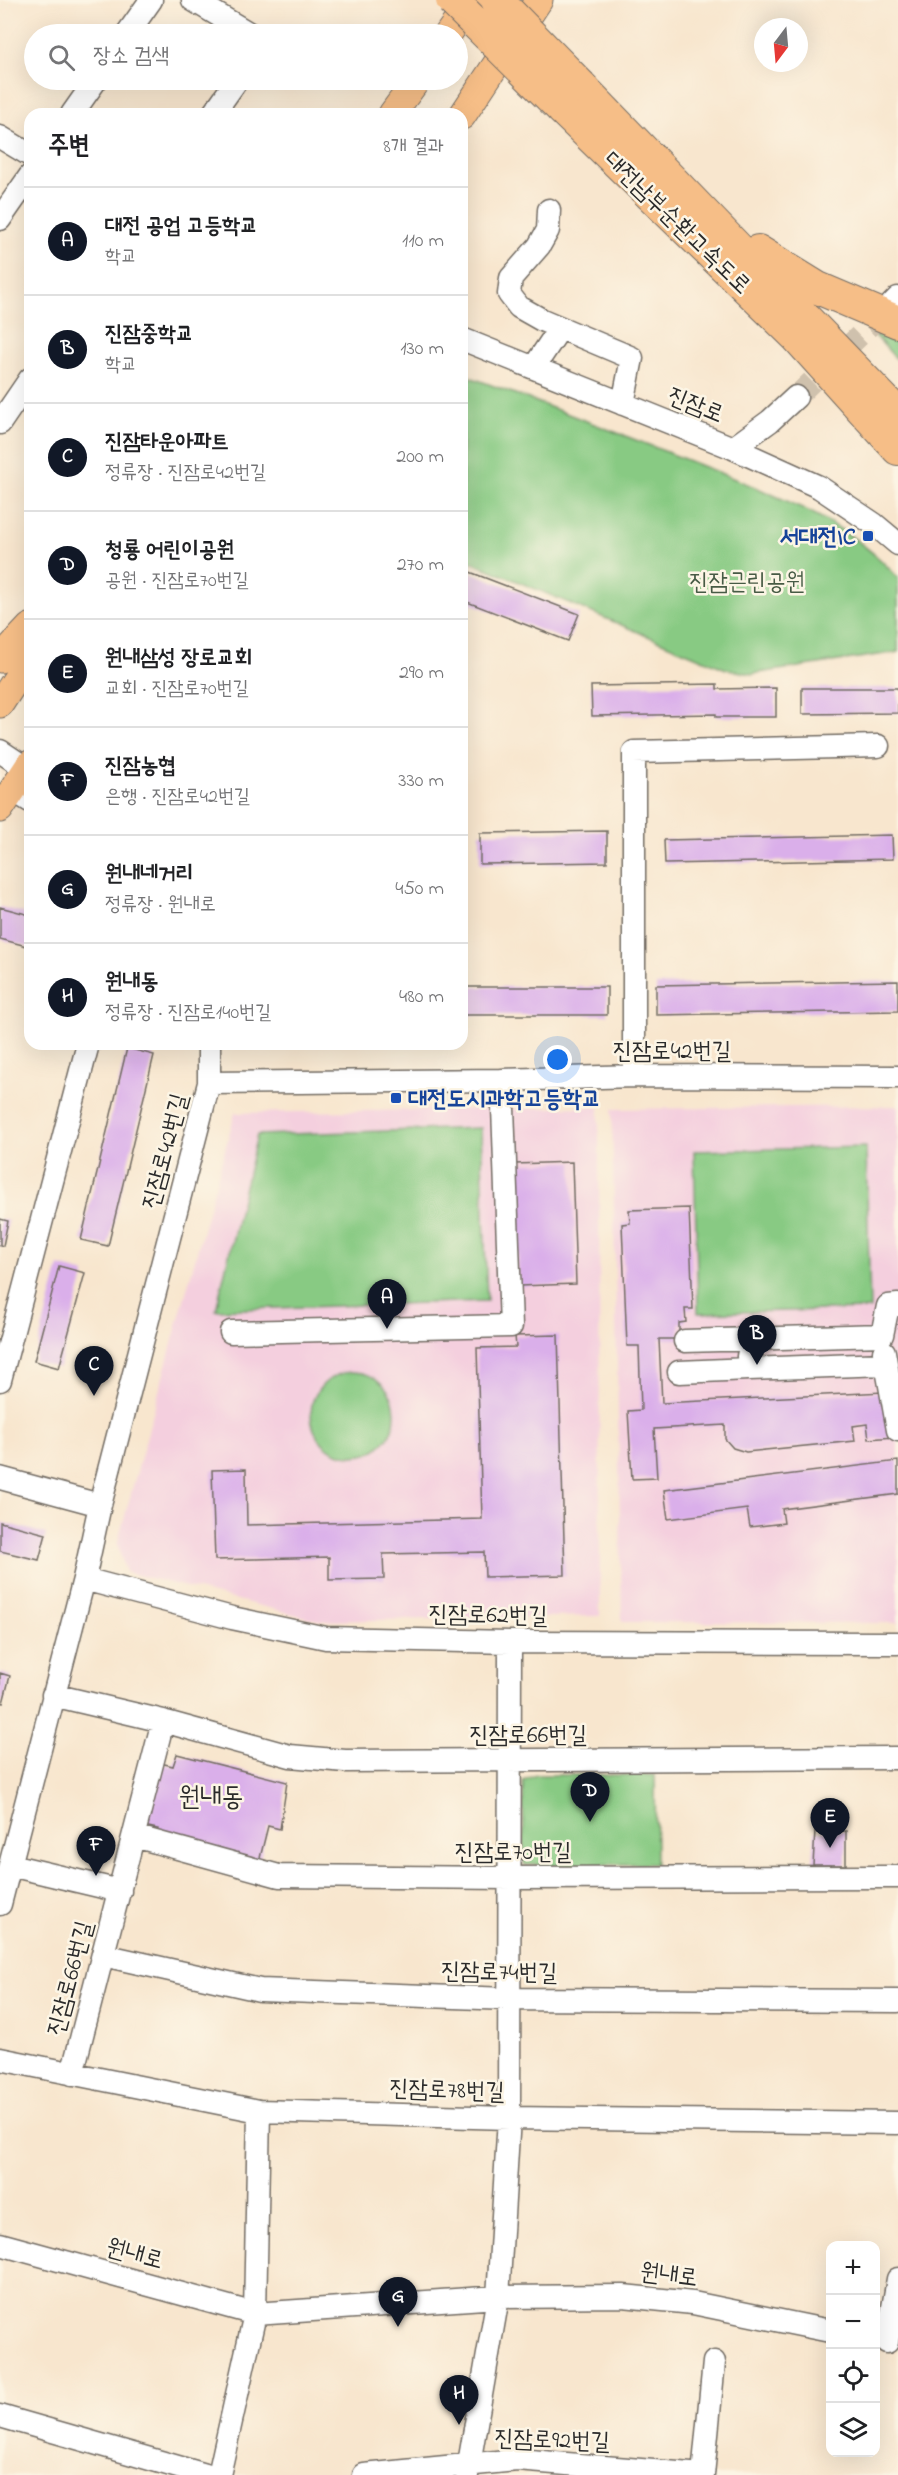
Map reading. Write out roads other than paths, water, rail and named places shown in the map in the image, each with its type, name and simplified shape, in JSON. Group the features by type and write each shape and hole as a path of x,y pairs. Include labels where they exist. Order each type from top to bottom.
{"highway":[{"name":"대전남부순환고속도로","path":"452,0 572,97 721,229"},
{"name":"대전남부순환고속도로","path":"497,0 572,97 898,449"},
{"path":"721,229 818,288 896,308"},
{"path":"721,229 898,414"}],"main road":[{"path":"455,24 472,0"},
{"path":"467,108 539,0"},
{"path":"396,108 410,90"},
{"path":"0,659 24,633"},
{"path":"0,704 24,667"}],"street":[{"path":"134,24 151,0"},
{"path":"193,0 233,24"},
{"path":"76,108 89,90"},
{"path":"217,108 230,90"},
{"path":"0,137 24,152"},
{"path":"0,219 24,185"},
{"path":"549,210 548,230 539,246 512,278 509,294 519,307 560,328 632,358 623,404"},
{"path":"534,367 560,328"},
{"name":"진잠로","path":"468,341 733,448 819,487 874,524 898,544"},
{"path":"0,423 24,388"},
{"path":"733,448 770,421 796,397"},
{"path":"634,1076 634,752 878,746"},
{"path":"0,751 20,787"},
{"path":"0,1380 86,1050"},
{"path":"209,1050 209,1083"},
{"name":"진잠로42번길","path":"0,1904 209,1083 502,1080 634,1076 898,1077"},
{"path":"231,1332 511,1326 502,1080"},
{"path":"898,1305 888,1306 882,1335 885,1364 898,1430"},
{"path":"685,1341 882,1335"},
{"path":"747,1339 749,1369"},
{"path":"679,1372 885,1364"},
{"path":"0,1479 100,1505"},
{"name":"진잠로62번길","path":"84,1579 232,1618 326,1638 510,1642 898,1644"},
{"path":"468,2470 498,2297 509,2118 510,1642"},
{"name":"진잠로66번길","path":"53,1695 163,1721 290,1756 345,1761 898,1758"},
{"name":"진잠로66번길","path":"72,2074 163,1721"},
{"name":"진잠로70번길","path":"134,1836 279,1876 898,1877"},
{"path":"10,1865 120,1891"},
{"name":"진잠로74번길","path":"103,1955 260,1990 509,1999 898,2001"},
{"name":"진잠로78번길","path":"0,2059 259,2111 509,2118 898,2123"},
{"path":"219,2475 255,2314 259,2111"},
{"name":"원내로","path":"0,2244 255,2314 498,2297 623,2296 693,2303 826,2330"},
{"path":"887,2342 898,2279"},
{"path":"703,2475 714,2362"},
{"path":"0,2416 206,2475"},
{"name":"진잠로92번길","path":"364,2475 468,2470 518,2460 703,2475"}],"tunnel":[{"path":"796,397 890,306"}],"place":[{"name":"서대전IC","path":"868,536"},
{"name":"대전도시과학고등학교","path":"396,1098"},
{"name":"대전 공업 고등학교","path":"387,1329"},
{"name":"진잠중학교","path":"757,1365"},
{"name":"진잠타운아파트","path":"94,1396"},
{"name":"청룡 어린이공원","path":"590,1822"},
{"name":"원내삼성 장로교회","path":"830,1848"},
{"name":"진잠농협","path":"96,1876"},
{"name":"원내네거리","path":"398,2327"},
{"name":"원내동","path":"459,2425"}],"district":[{"name":"원내동","path":"211,1796"}],"park label":[{"name":"진잠근린공원","path":"747,581"}]}
